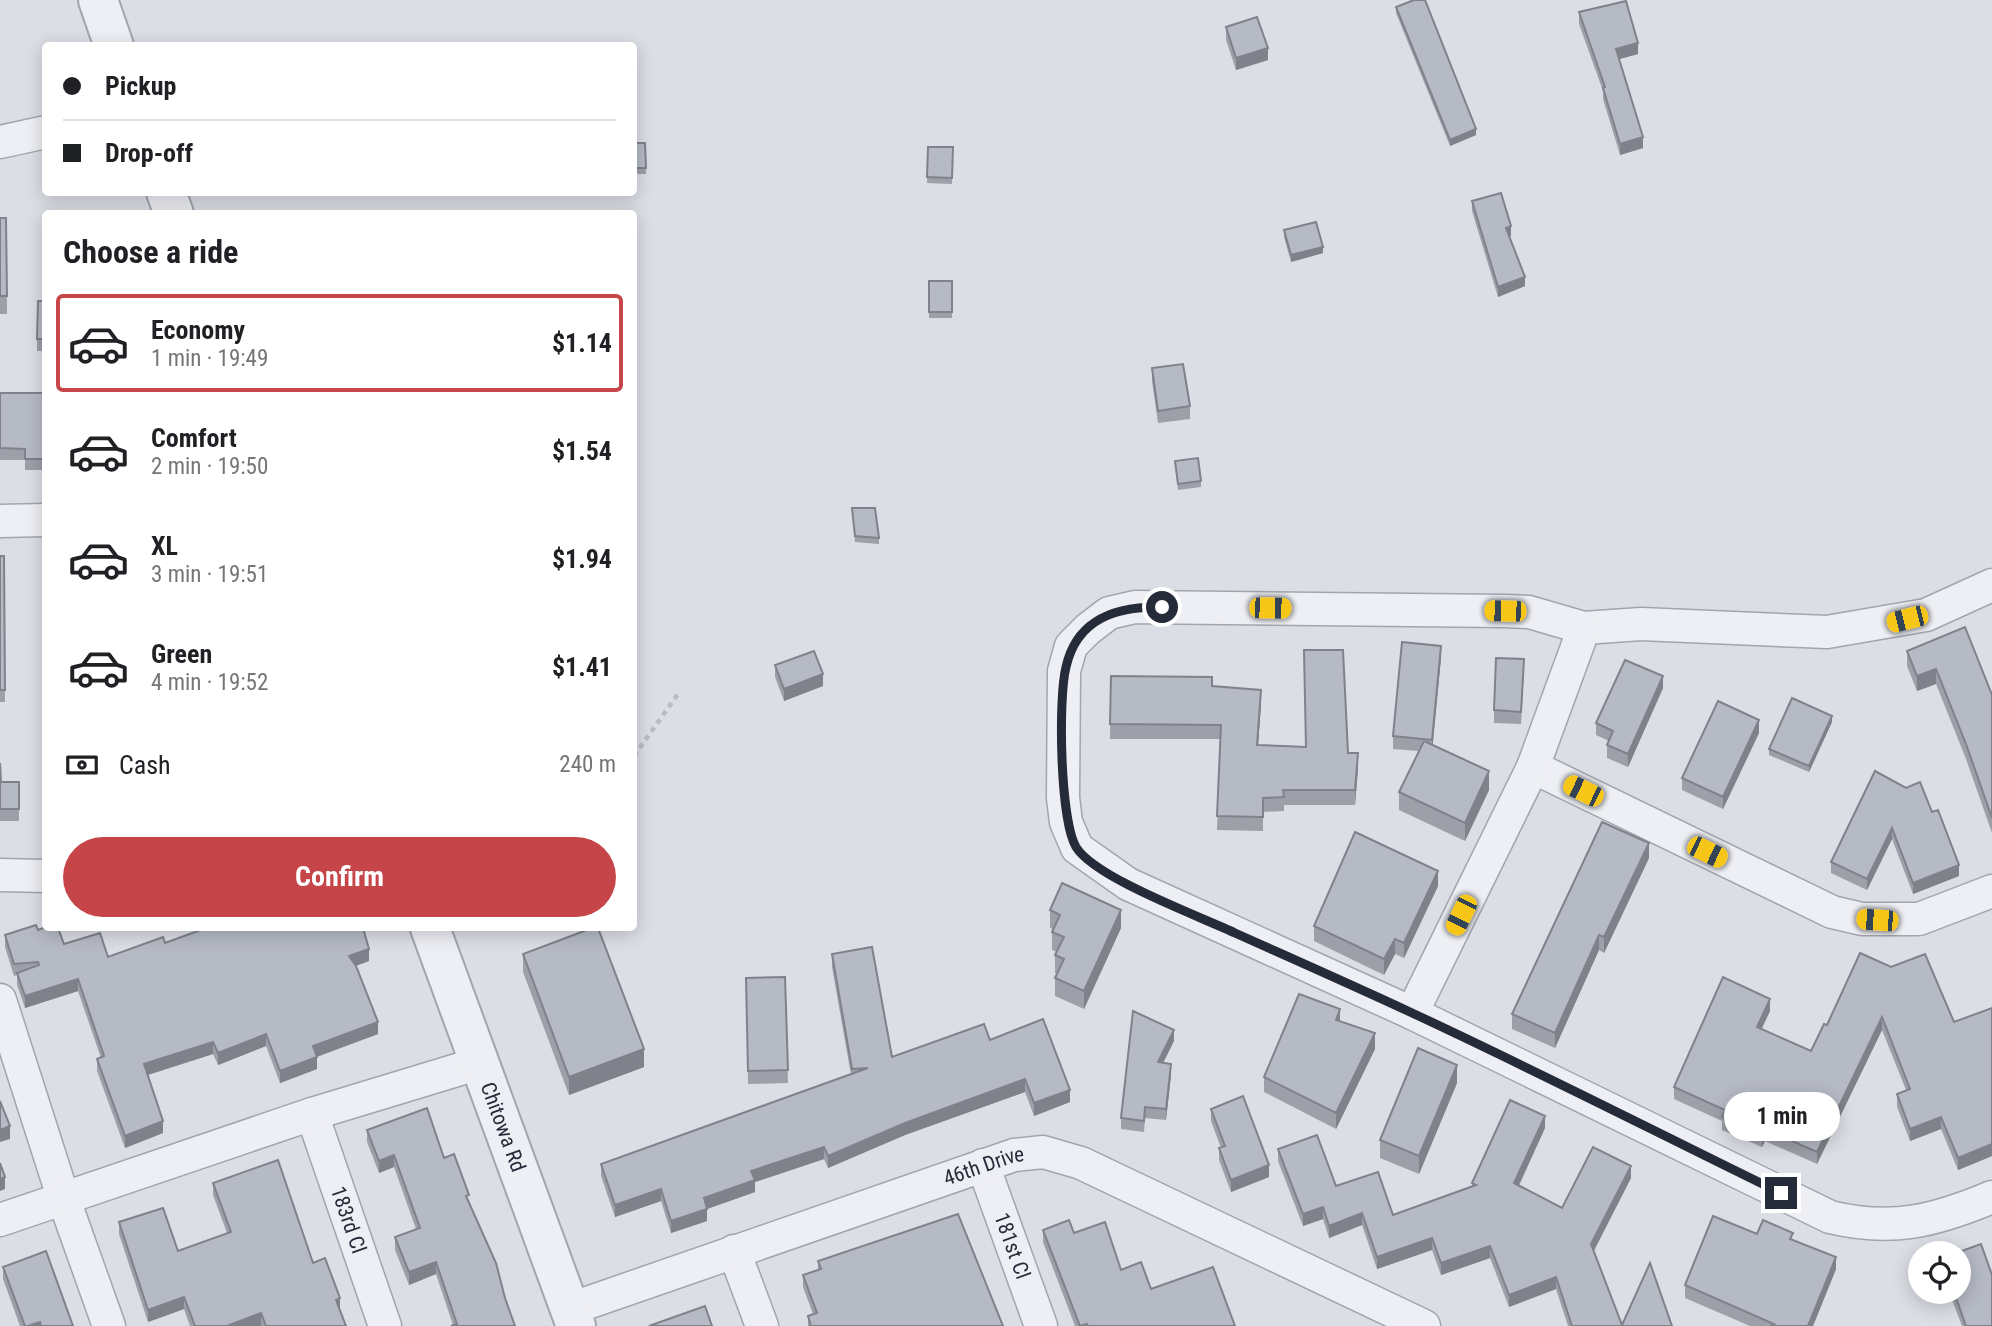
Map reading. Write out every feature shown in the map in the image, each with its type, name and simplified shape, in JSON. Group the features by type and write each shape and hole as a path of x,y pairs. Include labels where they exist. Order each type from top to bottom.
{"street":[{"path":"98,0 113,42"},
{"path":"0,142 42,133"},
{"path":"0,520 42,520"},
{"path":"1992,585 1926,615 1841,631 1641,624 1584,628 1530,612 1135,607 1109,612 1071,646 1065,671 1063,798 1066,822 1077,848 1128,884 1412,1013 1830,1217 1866,1226 1902,1224 1952,1214 1992,1197"},
{"path":"1412,1013 1533,767 1584,628"},
{"path":"1533,767 1832,912 1862,919 1919,919 1992,891"},
{"path":"0,875 42,876"},
{"name":"Chitowa Rd","path":"430,931 573,1317"},
{"path":"1,1000 63,1197 109,1326"},
{"path":"0,1220 312,1114 480,1063"},
{"name":"183rd Cl","path":"312,1114 385,1326"},
{"name":"46th Drive","path":"573,1317 734,1251 1014,1154 1044,1152 1081,1163 1411,1323"},
{"name":"181st Cl","path":"983,1165 1041,1326"},
{"path":"734,1251 762,1326"}],"path":[{"path":"637,752 680,691"}],"building":[{"path":"1414,0 1425,0 1476,129 1450,140 1396,7"},
{"path":"1626,1 1638,43 1616,49 1643,137 1620,144 1603,88 1605,87 1579,12"},
{"path":"1257,17 1268,48 1236,58 1226,27"},
{"path":"637,143 645,143 646,168 637,168"},
{"path":"928,147 953,147 952,178 927,177"},
{"path":"1501,193 1511,226 1506,228 1525,277 1498,287 1472,201"},
{"path":"0,218 6,218 7,296 0,296"},
{"path":"1316,222 1323,247 1291,255 1284,230"},
{"path":"929,281 952,281 952,312 929,312"},
{"path":"38,301 42,301 42,339 37,339"},
{"path":"1183,364 1190,406 1158,411 1152,368"},
{"path":"0,393 42,393 42,459 25,459 25,449 0,448"},
{"path":"1198,458 1201,481 1178,484 1175,461"},
{"path":"852,508 875,508 879,538 855,536"},
{"path":"0,556 4,556 5,690 0,690"},
{"path":"1965,627 1992,695 1992,818 1936,669 1917,676 1907,651"},
{"path":"1402,642 1441,646 1432,740 1393,736"},
{"path":"1304,650 1343,650 1348,753 1358,753 1355,790 1283,790 1284,797 1263,798 1263,817 1217,816 1221,725 1110,724 1111,676 1212,677 1212,686 1261,690 1257,745 1306,747"},
{"path":"814,651 823,674 784,689 775,665"},
{"path":"1496,658 1524,659 1521,712 1494,710"},
{"path":"1625,660 1663,676 1628,754 1607,745 1613,731 1596,723"},
{"path":"1792,698 1832,716 1809,766 1769,749"},
{"path":"1718,701 1759,720 1723,797 1682,778"},
{"path":"1424,741 1489,771 1465,823 1399,792"},
{"path":"0,763 1,782 19,782 19,809 0,809"},
{"path":"1875,771 1906,788 1920,782 1932,812 1938,810 1959,865 1913,883 1892,828 1867,879 1831,862"},
{"path":"1602,822 1649,843 1604,937 1599,935 1555,1033 1512,1014"},
{"path":"1355,832 1438,871 1404,943 1395,939 1384,959 1314,926"},
{"path":"1062,883 1121,910 1084,991 1055,978 1064,959 1055,955 1064,937 1052,932 1060,915 1050,910"},
{"path":"36,925 38,930 59,931 64,944 100,933 108,957 163,937 165,943 198,931 364,931 369,949 349,956 356,966 378,1022 313,1046 317,1057 280,1071 266,1034 218,1053 213,1042 144,1064 163,1121 125,1136 97,1059 104,1056 78,979 25,996 17,973 39,965 38,962 14,964 5,935"},
{"path":"584,931 599,931 644,1049 569,1077 523,954"},
{"path":"872,947 892,1057 984,1024 990,1040 1043,1019 1070,1090 1034,1103 1025,1079 905,1123 828,1156 824,1147 751,1171 755,1180 704,1198 707,1209 671,1221 661,1189 615,1205 601,1164 868,1068 852,1069 832,954"},
{"path":"1860,953 1891,967 1925,954 1954,1022 1992,1008 1992,1144 1958,1158 1941,1117 1910,1129 1897,1094 1910,1089 1882,1017 1817,1152 1765,1129 1762,1135 1722,1117 1725,1110 1674,1087 1723,977 1770,999 1757,1027 1811,1051 1824,1024 1827,1025"},
{"path":"785,977 788,1070 748,1071 746,978"},
{"path":"1299,994 1340,1009 1336,1020 1375,1033 1336,1113 1264,1077"},
{"path":"1133,1011 1174,1030 1158,1062 1171,1064 1166,1109 1145,1107 1144,1121 1121,1118"},
{"path":"1418,1048 1457,1065 1419,1156 1380,1140"},
{"path":"1243,1096 1269,1165 1231,1180 1219,1148 1225,1146 1211,1109"},
{"path":"1510,1100 1545,1116 1514,1183 1562,1208 1593,1147 1631,1166 1591,1244 1622,1325 1650,1263 1672,1326 1572,1326 1556,1277 1509,1295 1490,1246 1441,1263 1432,1238 1377,1257 1362,1213 1329,1226 1323,1207 1303,1214 1278,1149 1317,1135 1336,1186 1378,1172 1393,1215 1476,1185 1472,1183"},
{"path":"0,1101 10,1126 0,1130"},
{"path":"427,1108 444,1158 454,1154 469,1195 466,1196 496,1263 515,1326 451,1326 457,1324 436,1262 409,1272 395,1237 420,1228 394,1155 379,1161 367,1130"},
{"path":"278,1160 313,1263 325,1258 340,1298 336,1300 346,1326 266,1326 261,1313 227,1326 195,1326 184,1297 148,1310 119,1222 163,1208 178,1251 231,1232 213,1183"},
{"path":"0,1163 5,1177 0,1179"},
{"path":"958,1214 1003,1326 811,1326 808,1316 817,1313 803,1275 821,1269 818,1261"},
{"path":"1713,1216 1757,1234 1763,1220 1793,1233 1790,1239 1836,1257 1808,1326 1770,1326 1774,1324 1685,1285"},
{"path":"1069,1220 1074,1233 1105,1222 1121,1270 1141,1262 1151,1289 1213,1267 1235,1326 1080,1326 1043,1230"},
{"path":"1981,1244 1992,1275 1992,1326 1966,1326 1958,1304 1971,1304 1971,1248"},
{"path":"46,1251 73,1326 41,1326 40,1322 25,1326 3,1267"},
{"path":"705,1306 712,1326 649,1326"}],"route":[{"path":"1162,607 1135,607 1109,612 1071,646 1065,671 1063,798 1066,822 1077,848 1104,870 1128,884 1412,1013 1781,1193"}]}
